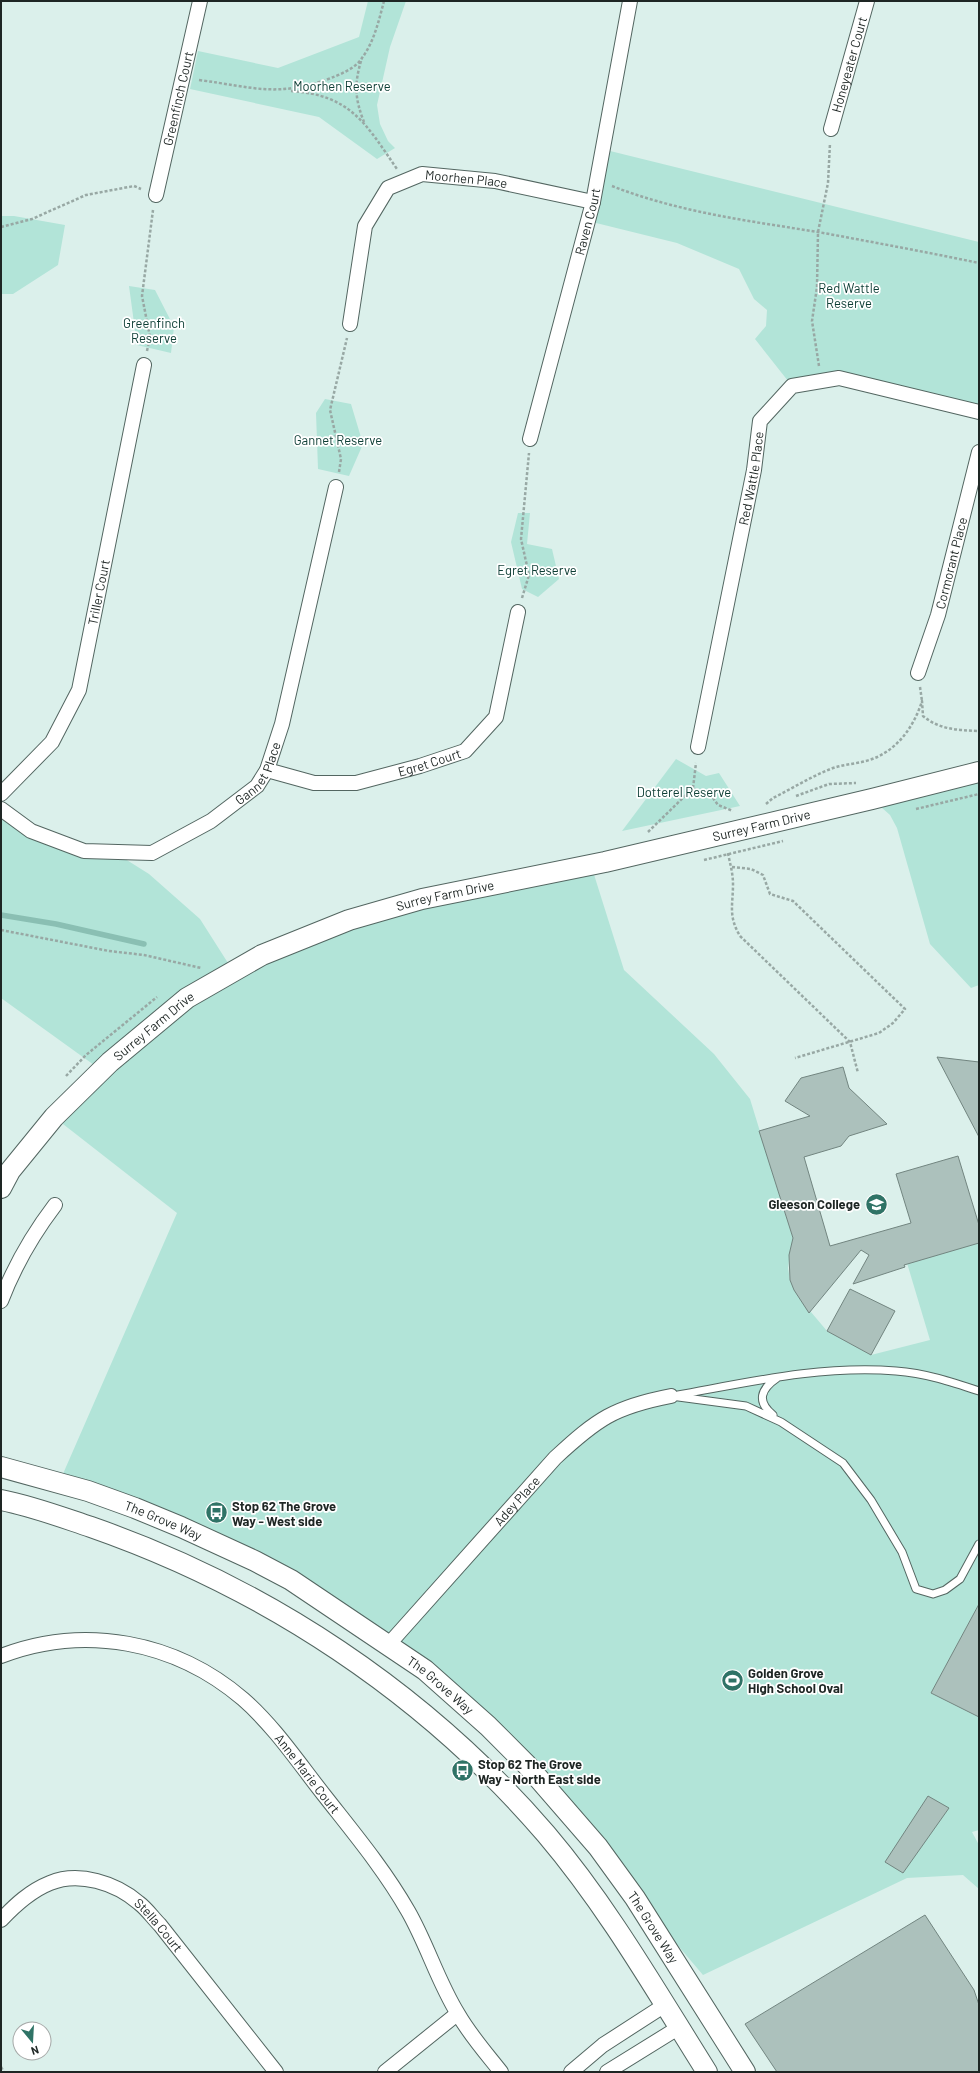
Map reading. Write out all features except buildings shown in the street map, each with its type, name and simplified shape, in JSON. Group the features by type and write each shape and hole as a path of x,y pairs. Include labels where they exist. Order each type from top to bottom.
{"main road":[{"name":"Surrey Farm Drive","path":"1,1188 6,1167 110,1062 187,998 262,956 349,920 422,899 605,862 723,835 979,772"},
{"name":"The Grove Way","path":"1,1467 88,1491 181,1527 291,1580 389,1644 425,1670 488,1726 526,1764 598,1847 635,1898 745,2072"},
{"path":"1,1500 60,1517 147,1547 194,1568 277,1612 369,1671 414,1705 474,1757 546,1835 601,1905 707,2072"},
{"path":"369,1671 389,1644"},
{"path":"665,2005 693,1988"},
{"path":"678,2028 706,2010"}],"street":[{"name":"Greenfinch Court","path":"156,195 200,1"},
{"name":"Raven Court","path":"530,439 593,202 630,1"},
{"name":"Honeyeater Court","path":"831,129 867,1"},
{"name":"Moorhen Place","path":"350,324 365,226 388,188 422,174 495,181 593,202"},
{"name":"Triller Court","path":"1,794 52,742 79,690 144,365"},
{"name":"Red Wattle Place","path":"698,747 754,470 760,421 792,386 840,378 979,412"},
{"name":"Cormorant Place","path":"918,673 938,614 979,452"},
{"name":"Gannet Place","path":"1,810 32,831 84,851 152,853 211,821 257,786 267,770 282,724 336,487"},
{"name":"Egret Court","path":"267,770 314,783 356,783 420,766 465,751 496,717 518,612"},
{"path":"1,1301 5,1281 42,1222 55,1205"},
{"name":"Adey Place","path":"389,1644 555,1458 585,1430 602,1418 630,1405 671,1396"},
{"name":"Anne Marie Court","path":"1,1656 26,1646 74,1640 123,1642 164,1652 206,1673 243,1699 278,1737 380,1866 408,1912 457,2014 501,2072"},
{"name":"Stella Court","path":"1,1920 20,1901 50,1883 77,1878 111,1884 139,1903 160,1925 276,2072"},
{"path":"571,2072 603,2045 665,2005"},
{"path":"385,2072 457,2014"},
{"path":"607,2072 678,2028"}],"lane":[{"path":"671,1396 779,1376 838,1371 896,1370 940,1378 979,1391"},
{"path":"779,1376 763,1391 762,1400 766,1409 781,1422 843,1463 871,1500 902,1552 916,1588 933,1594 945,1590 960,1579 979,1544"},
{"path":"671,1396 746,1406 781,1422"}],"path":[{"path":"384,1 372,40 361,60 355,93 358,107 365,122 405,181"},
{"path":"286,90 311,85 343,73 361,60"},
{"path":"182,78 261,90 286,90 324,96 344,106 365,122"},
{"path":"821,381 812,321 817,287 818,232 828,183 831,129"},
{"path":"597,180 635,195 680,208 818,232 979,263"},
{"path":"1,227 32,219 86,195 134,186 156,195 142,296 150,337 144,365"},
{"path":"336,487 341,459 330,410 350,324"},
{"path":"518,612 529,575 521,539 530,439"},
{"path":"765,805 773,798 832,769 850,762 869,760 882,753 900,740 911,727 922,701 923,716 932,724 950,729 979,731"},
{"path":"646,834 693,788 698,747"},
{"path":"693,788 713,798 718,805 735,812"},
{"path":"723,835 732,867 733,884 731,911 733,925 740,936 850,1042 858,1073"},
{"path":"732,867 751,869 763,875 770,894 792,901 905,1009 893,1023 879,1033 795,1058"},
{"path":"1,930 109,951 144,955 201,968"},
{"path":"1,2067 4,2072"}],"green space":[{"name":"Moorhen Reserve","path":"368,1 406,1 390,47 377,105 380,124 388,141 395,148 377,159 319,117 190,89 198,51 278,68 359,37"},
{"name":"Red Wattle Reserve","path":"602,149 979,242 979,411 840,378 792,386 755,339 766,326 767,310 754,299 739,269 677,243 588,221"},
{"path":"1,216 14,216 65,225 58,265 13,294 1,294"},
{"name":"Greenfinch Reserve","path":"129,286 155,290 174,327 171,353 137,345"},
{"name":"Gannet Reserve","path":"325,399 351,404 363,444 349,476 318,469 316,413"},
{"name":"Egret Reserve","path":"518,513 530,513 527,544 552,549 559,579 538,597 522,589 511,542"},
{"name":"Dotterel Reserve","path":"676,759 706,776 719,773 740,806 622,831"},
{"path":"979,771 979,985 971,988 930,944 897,828 890,815 872,799"},
{"path":"1,809 32,831 114,852 149,874 200,919 228,963 175,997 94,1065 1,998"},
{"path":"591,865 624,970 714,1054 750,1099 795,1245 791,1246 788,1268 790,1280 800,1299 827,1331 871,1355 930,1340 907,1263 979,1240 979,1604 931,1693 979,1717 979,1830 972,1832 979,1845 979,1889 963,1875 907,1878 703,1975 618,1875 425,1670 255,1561 59,1483 177,1213 54,1117 187,998 349,920"}],"waterway":[{"path":"1,915 56,924 144,944"}],"place":[{"name":"Gleeson College","path":"876,1204"},
{"name":"Stop 62 The Grove Way - West side","path":"216,1513"},
{"name":"Golden Grove High School Oval","path":"733,1680"},
{"name":"Stop 62 The Grove Way - North East side","path":"463,1771"}]}
